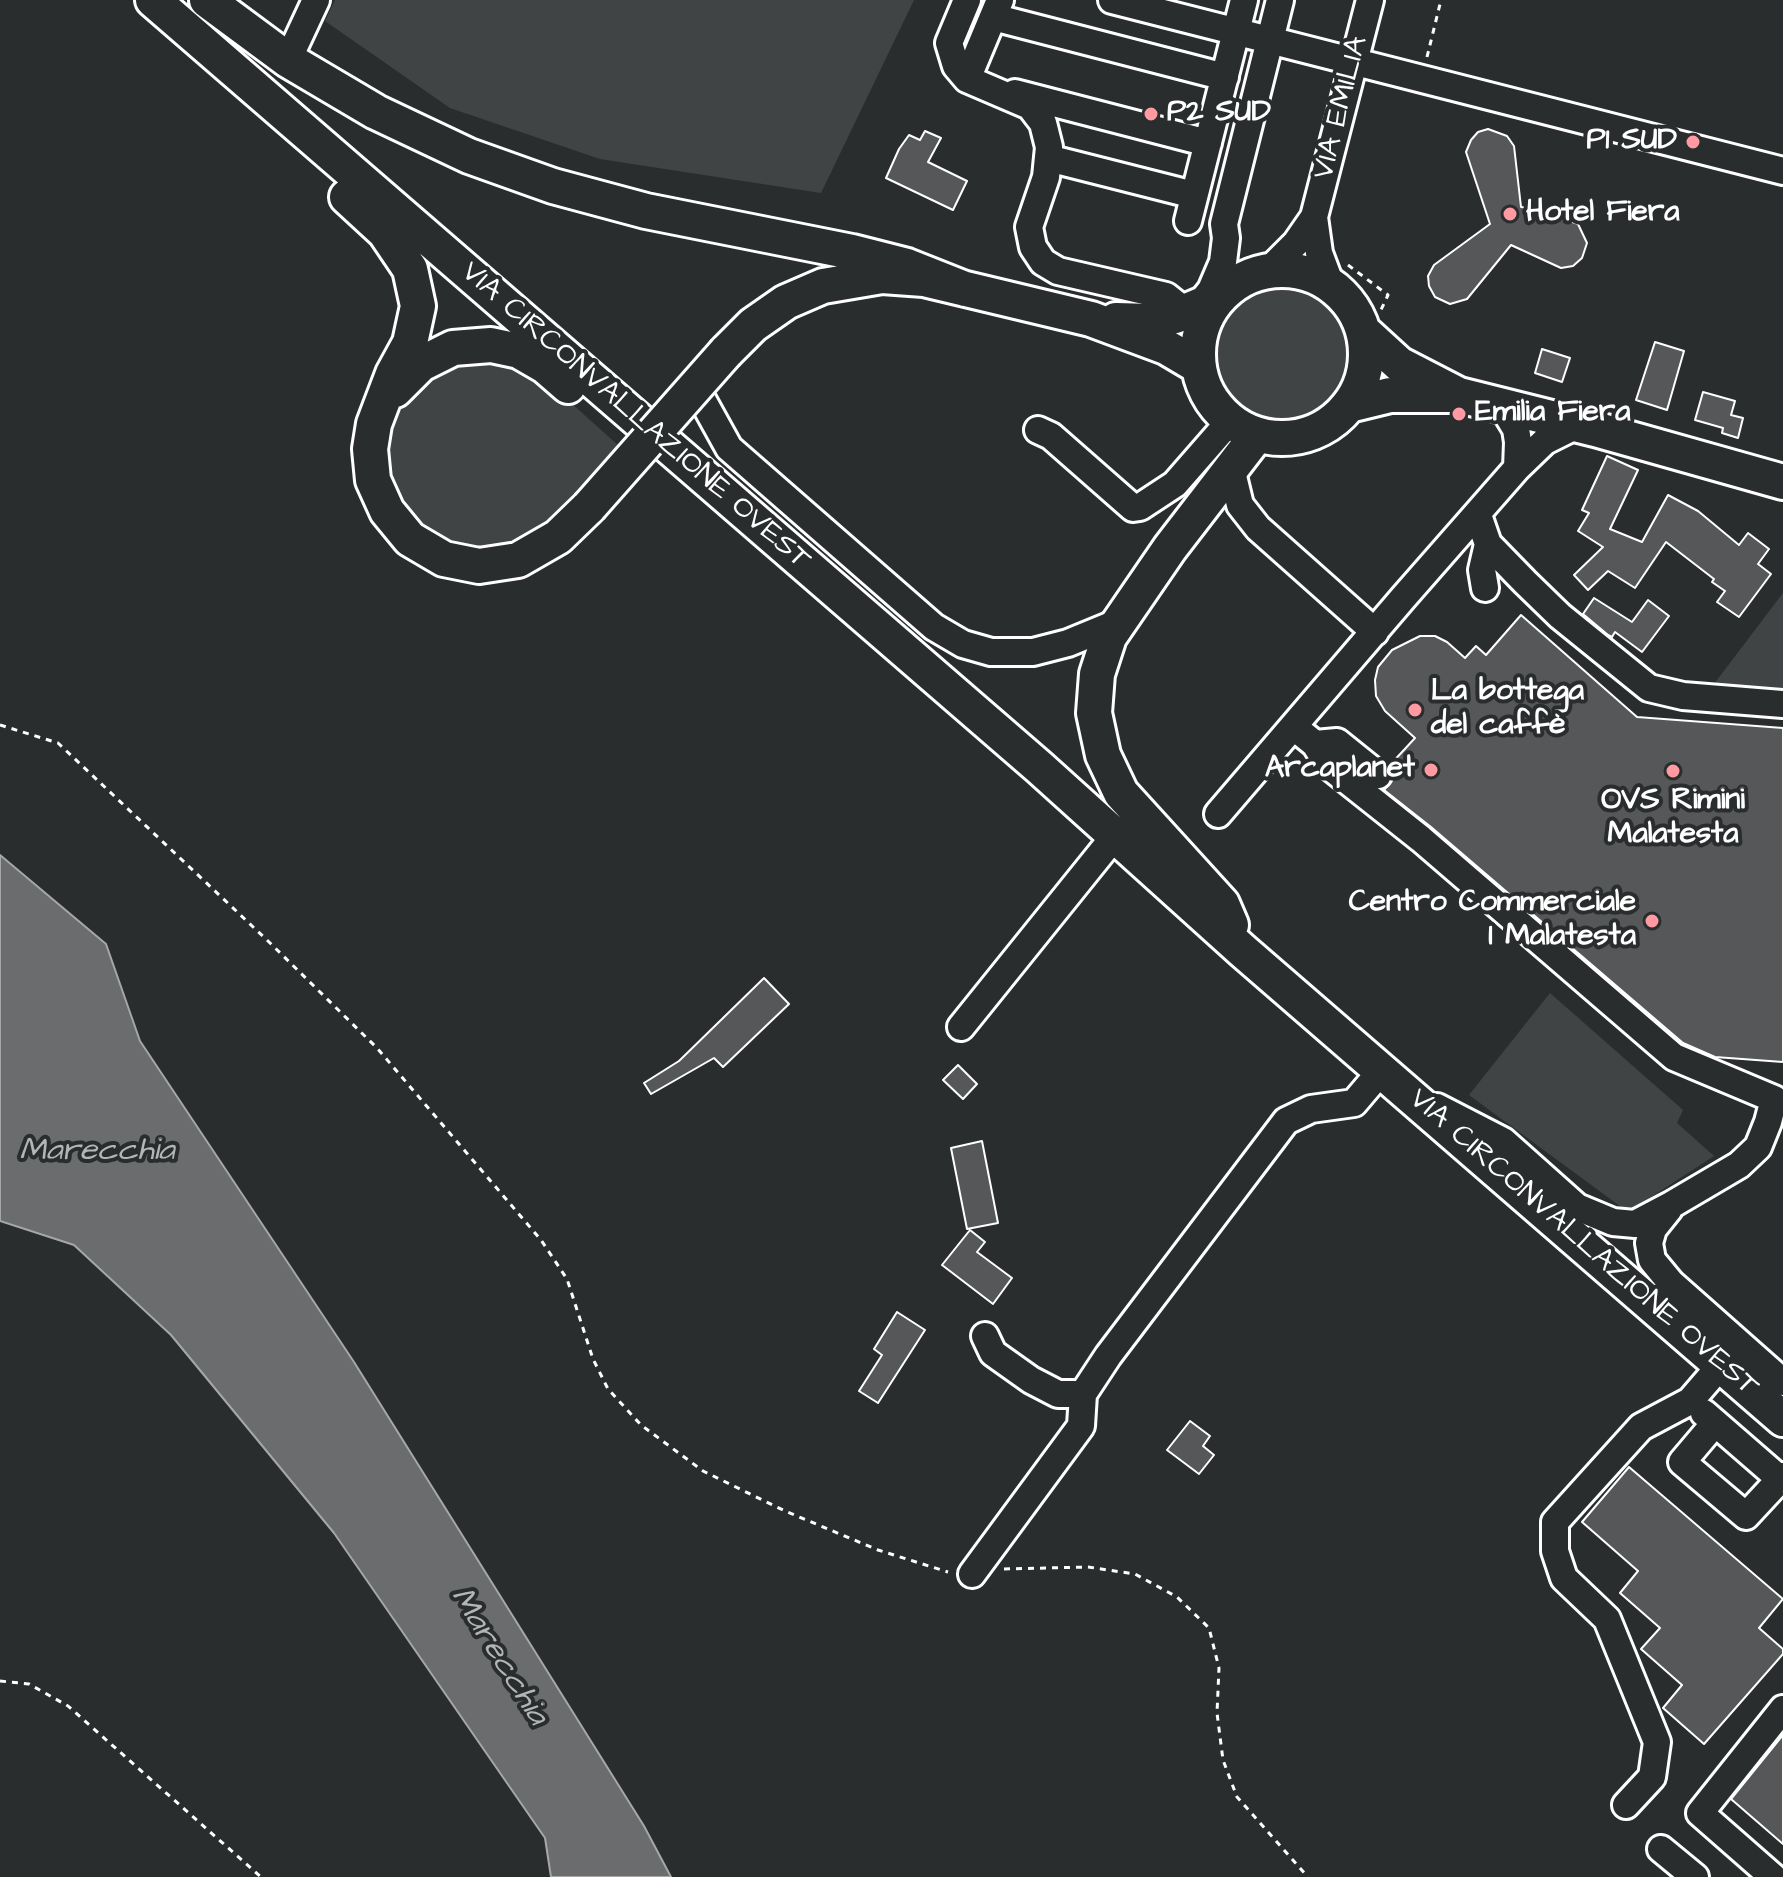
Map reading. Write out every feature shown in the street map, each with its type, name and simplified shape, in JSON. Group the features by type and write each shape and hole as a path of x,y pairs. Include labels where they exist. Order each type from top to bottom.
{"main road":[{"path":"151,0 192,54 385,232 410,269 418,306 410,343 393,374 374,424 370,449 373,480 387,511 410,539 444,559 479,566 518,560 558,537 589,507 753,325 786,302 823,286 882,276 924,279 1091,319 1166,347 1198,366"},
{"name":"VIA CIRCONVALLAZIONE OVEST","path":"151,0 1039,767 1243,951 1783,1419"},
{"path":"207,0 288,60 376,112 469,156 553,186 646,211 879,259 907,266 965,289"},
{"path":"1091,319 1150,321 1201,305 1241,280 1269,270 1291,270 1312,275 1334,271 1352,306 1399,364 1459,395 1579,424 1783,482"},
{"path":"1201,305 1205,318 1198,341 1198,366 1204,387 1214,405 1243,428 1283,439 1308,435 1331,423 1349,405 1361,383 1370,326"},
{"path":"384,401 421,364 453,348 491,345 519,351 545,366 765,559 830,586"},
{"path":"1349,405 1390,395 1459,395"},
{"path":"1243,428 1231,468 1109,637 1097,674 1094,713 1103,755 1121,793 1222,904 1243,951"}],"street":[{"path":"288,60 316,0"},
{"path":"967,0 949,43 956,66 976,82 1030,106 1043,123 1049,147 1046,177 1029,227 1033,247 1043,262 1058,271 1201,305 1223,262 1224,224 1280,0"},
{"path":"1112,0 1783,171"},
{"path":"1048,158 1191,208 1244,0"},
{"name":"VIA EMILIA","path":"1269,270 1296,243 1314,217 1370,0"},
{"path":"976,82 997,9 1225,77"},
{"path":"976,82 1208,143"},
{"name":"VIA EMILIA","path":"1314,217 1319,253 1334,271"},
{"path":"703,401 729,448 934,627 963,644 991,652 1033,652 1068,643 1119,622"},
{"path":"1502,406 1516,429 1517,468"},
{"path":"1218,814 1517,468 1545,441 1579,424"},
{"path":"1038,430 1051,436 1133,508 1140,507 1175,484 1243,428"},
{"path":"1231,468 1240,505 1258,528 1375,632"},
{"path":"1195,514 1226,514 1258,528"},
{"path":"1478,515 1488,544 1560,616 1649,688 1686,708"},
{"path":"1485,588 1482,570 1488,544"},
{"path":"1649,688 1683,696 1783,704"},
{"path":"1294,727 1315,744 1329,766 1421,839 1674,1057 1778,1098 1758,1147 1739,1165 1635,1224 1613,1222 1577,1207 1503,1141 1410,1094"},
{"path":"1315,744 1337,742 1378,775"},
{"path":"961,1027 1114,837"},
{"name":"VIA CIRCONVALLAZIONE OVEST","path":"972,1574 1081,1426 1083,1394 1108,1356 1286,1121 1311,1109 1354,1103 1382,1070"},
{"path":"1671,1205 1653,1229 1649,1243 1652,1260 1671,1283 1783,1382"},
{"path":"985,1336 993,1353 1031,1380 1058,1394 1083,1394"},
{"path":"1626,1805 1652,1777 1657,1742 1607,1619 1564,1578 1555,1551 1555,1522 1641,1427 1690,1401 1721,1365"},
{"path":"1690,1401 1782,1477 1746,1516 1682,1462 1715,1423"},
{"path":"1773,1877 1700,1813 1783,1709"},
{"path":"1661,1849 1695,1877"}],"path":[{"path":"1421,80 1441,0"},
{"path":"1334,271 1388,295 1370,326"},
{"path":"0,725 58,743 377,1048 541,1240 567,1279 593,1359 608,1389 641,1425 703,1471 785,1511 878,1550 951,1573 1088,1567 1135,1574 1177,1597 1209,1628 1219,1668 1217,1713 1223,1760 1237,1797 1308,1877"},
{"path":"0,1681 29,1684 68,1706 261,1877"}],"shaded area":[{"path":"335,0 914,0 821,193 600,159 450,108 325,21"},
{"path":"1282,283 1309,289 1331,304 1346,326 1352,353 1346,380 1331,402 1309,417 1282,423 1255,417 1233,402 1218,380 1212,353 1218,326 1233,304 1255,289"},
{"path":"488,355 531,367 620,447 553,522 523,539 480,550 433,538 395,502 383,459 389,421 403,394 427,373"},
{"path":"1783,593 1783,689 1714,684"},
{"path":"1550,993 1683,1110 1677,1123 1714,1156 1628,1212 1469,1095"}],"water":[{"name":"Marecchia","path":"0,855 106,944 140,1041 354,1362 644,1826 671,1877 551,1877 545,1838 334,1533 171,1335 74,1245 0,1221"}],"building":[{"name":"Hotel Fiera","path":"1488,129 1507,136 1514,146 1521,207 1529,208 1540,218 1578,224 1587,243 1582,258 1573,266 1561,268 1511,245 1467,299 1450,304 1435,297 1428,276 1434,265 1490,224 1466,152 1478,132"},
{"path":"925,131 941,138 928,162 967,181 953,210 886,178 909,135 920,140"},
{"path":"1655,342 1684,351 1667,410 1636,400"},
{"path":"1542,349 1570,358 1562,382 1535,373"},
{"path":"1703,392 1735,401 1731,415 1743,418 1738,438 1722,433 1723,428 1695,420"},
{"path":"1607,456 1638,470 1610,529 1642,542 1668,495 1698,511 1739,545 1748,533 1769,549 1758,564 1771,574 1739,617 1717,602 1725,591 1712,582 1714,579 1666,542 1635,588 1608,571 1588,590 1574,575 1603,547 1578,531 1589,513 1582,510"},
{"path":"1594,598 1632,622 1648,600 1669,616 1642,652 1615,632 1612,637 1608,635 1583,614"},
{"name":"Centro Commerciale I Malatesta","path":"1521,615 1637,717 1783,728 1783,1062 1715,1057 1683,1043 1384,790 1394,778 1390,765 1415,738 1385,711 1376,696 1378,667 1392,650 1420,636 1435,636 1465,658 1476,646 1486,655"},
{"path":"764,978 789,1004 723,1067 714,1058 651,1094 644,1083 679,1061"},
{"path":"958,1065 977,1084 963,1099 943,1080"},
{"path":"982,1141 998,1223 967,1229 951,1148"},
{"path":"970,1230 985,1242 977,1252 1012,1278 993,1304 942,1265"},
{"path":"897,1312 925,1330 878,1403 859,1391 882,1355 874,1349"},
{"path":"1190,1421 1210,1436 1203,1446 1214,1455 1199,1474 1167,1450"},
{"path":"1629,1467 1783,1599 1759,1628 1783,1649 1783,1654 1704,1744 1663,1708 1682,1685 1641,1649 1660,1628 1620,1593 1638,1571 1582,1522"},
{"path":"1783,1735 1783,1844 1731,1799"}],"place":[{"name":"P2 SUD","path":"1151,114"},
{"name":"P1 SUD","path":"1693,142"},
{"name":"Hotel Fiera","path":"1510,214"},
{"name":"Emilia Fiera","path":"1459,414"},
{"name":"La bottega del caffè","path":"1415,710"},
{"name":"Arcaplanet","path":"1431,770"},
{"name":"OVS Rimini Malatesta","path":"1673,771"},
{"name":"Centro Commerciale I Malatesta","path":"1652,921"}]}
